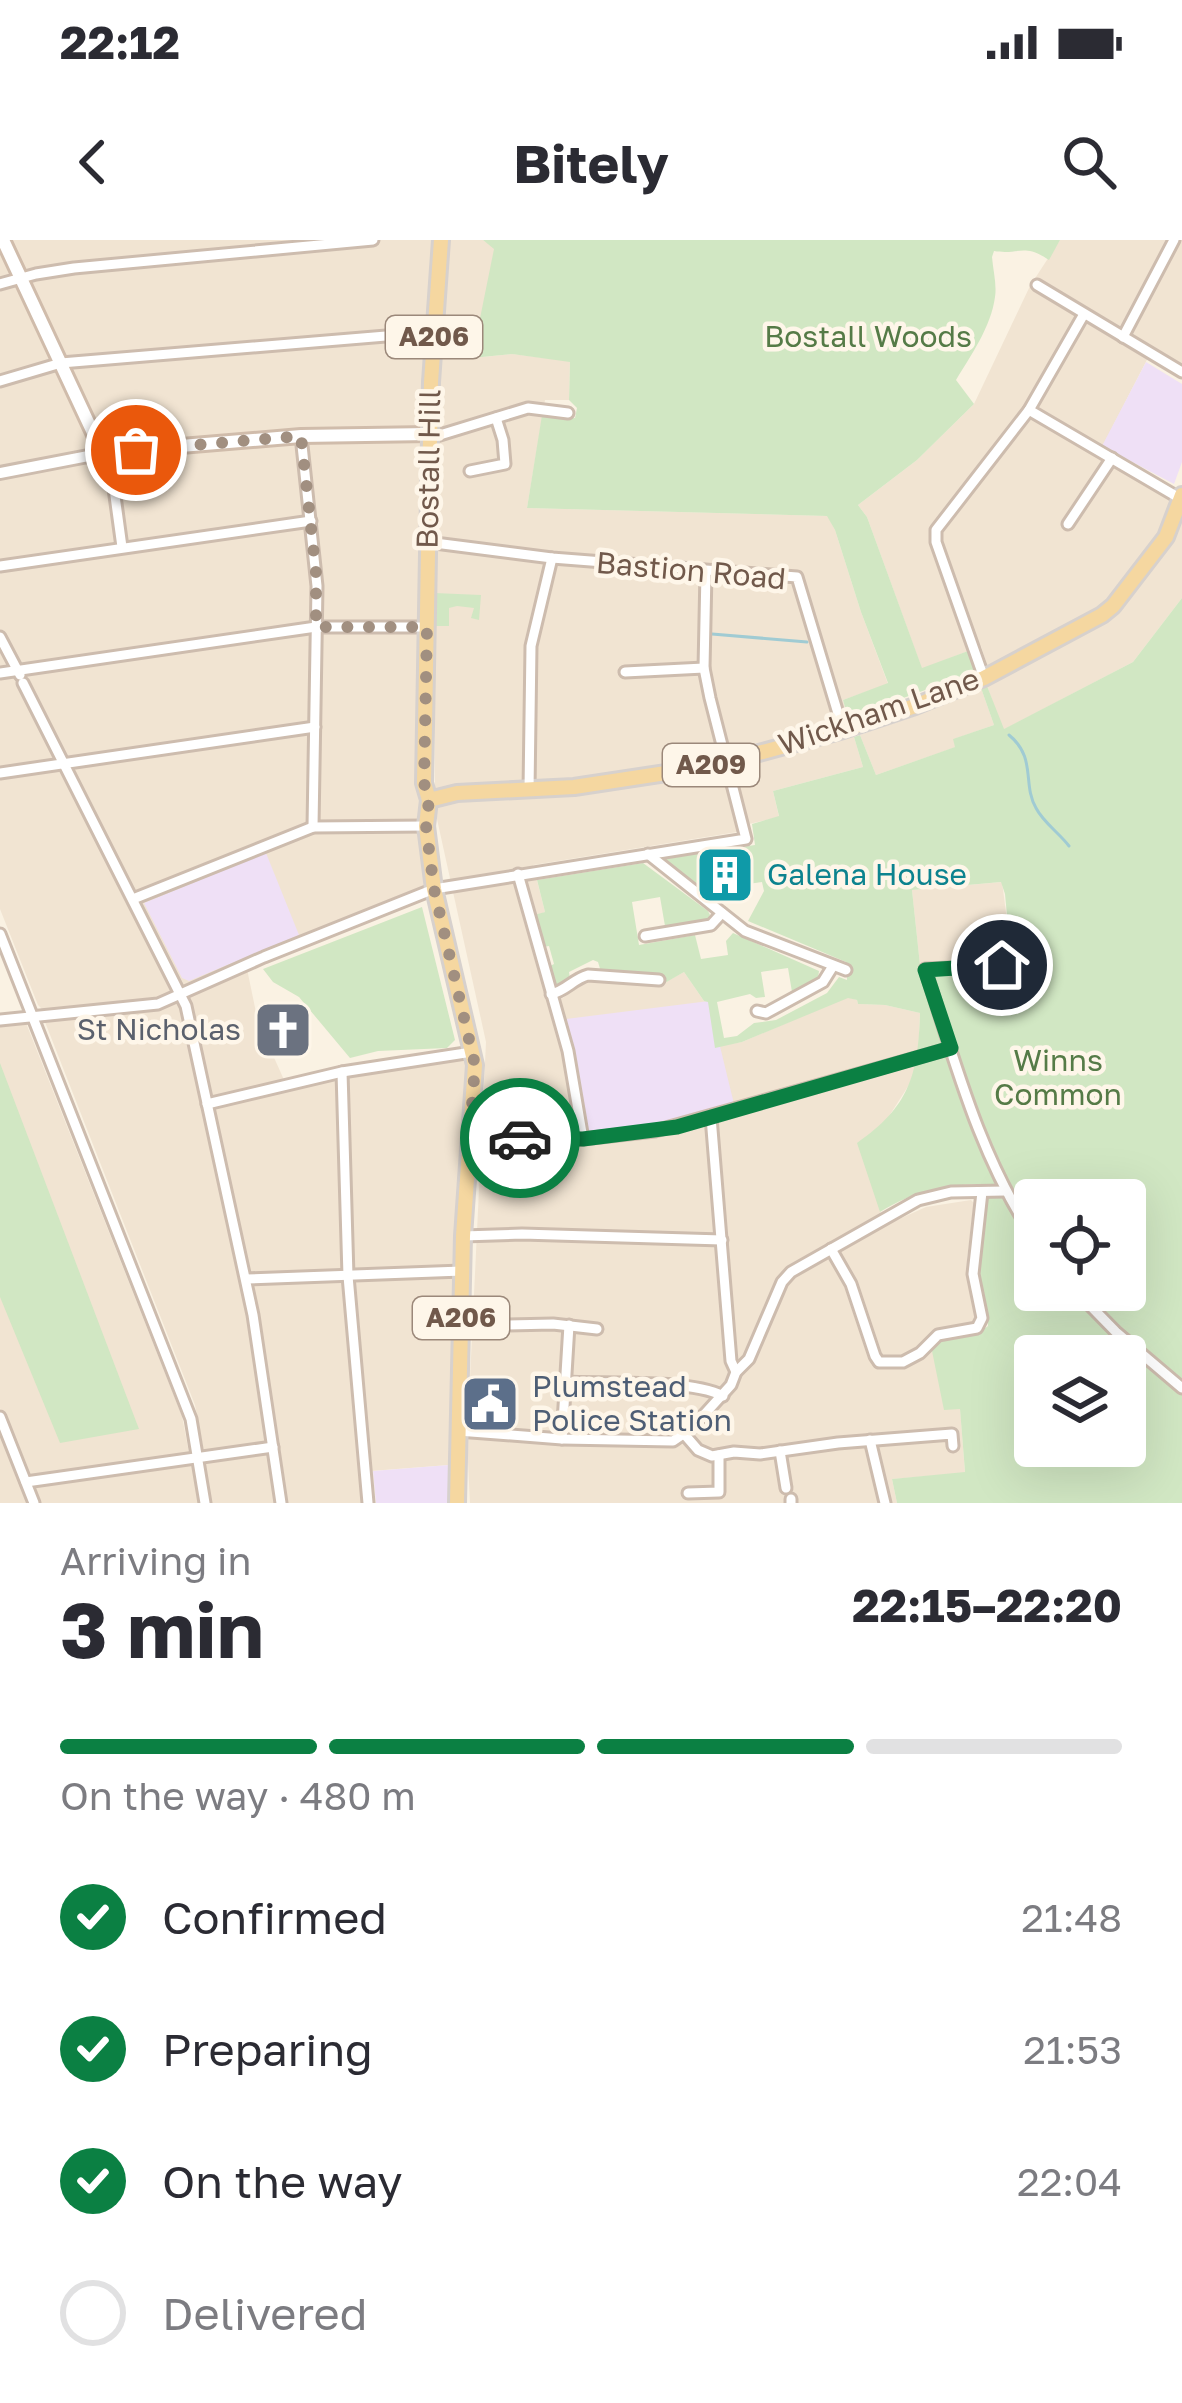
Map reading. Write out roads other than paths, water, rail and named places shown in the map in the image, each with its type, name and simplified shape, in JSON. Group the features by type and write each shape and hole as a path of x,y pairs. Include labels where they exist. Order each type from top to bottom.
{"main road":[{"path":"3,240 95,437 109,452 301,436 430,436"},
{"name":"Bostall Hill","path":"427,627 430,436 441,240"},
{"name":"Wickham Lane","path":"429,800 458,793 529,791 726,762 915,706 984,678 1102,615 1154,556 1181,497"},
{"name":"A206","path":"427,627 426,826 434,889 473,1052 475,1081 463,1236 457,1503"}],"street":[{"path":"0,284 74,268 373,240"},
{"path":"1123,337 1174,240"},
{"path":"1037,285 1182,372"},
{"path":"984,678 936,542 936,530 1029,410 1084,314"},
{"path":"0,381 61,363 434,332"},
{"path":"430,436 528,408 568,412"},
{"path":"1029,410 1181,497"},
{"path":"470,471 505,464 496,418"},
{"path":"301,436 316,573 313,827"},
{"path":"0,473 109,452 122,548"},
{"path":"1068,524 1112,458"},
{"path":"0,566 311,520"},
{"name":"Bastion Road","path":"427,542 552,558 797,577 843,730"},
{"path":"529,791 531,646 552,558"},
{"path":"0,1020 147,1007 434,889 746,838 704,668 706,572"},
{"path":"0,673 21,678 316,627 427,627"},
{"path":"0,638 182,994 246,1279 280,1503"},
{"path":"625,672 704,668"},
{"path":"0,773 315,727"},
{"path":"134,899 313,827 426,826"},
{"path":"648,854 745,931 846,970"},
{"path":"518,874 568,1051 583,1139"},
{"path":"645,936 711,926 722,913"},
{"path":"0,934 191,1419 205,1503"},
{"path":"1002,965 925,970 979,1131 1014,1207"},
{"path":"758,1012 823,982 833,966"},
{"path":"550,994 588,975 659,980"},
{"path":"470,1132 583,1139 655,1131 951,1048"},
{"path":"207,1103 342,1072 473,1052"},
{"path":"342,1072 348,1276 368,1503"},
{"path":"711,1117 731,1361 736,1372"},
{"path":"458,1431 673,1442 731,1385 749,1359 782,1282 801,1265 918,1200 951,1192 1004,1191"},
{"path":"831,1249 851,1284 879,1362 903,1362 938,1336 981,1324 973,1268 982,1192"},
{"path":"463,1236 722,1240"},
{"path":"246,1279 462,1271"},
{"path":"1096,1311 1182,1388"},
{"path":"562,1439 569,1325"},
{"path":"461,1326 597,1329"},
{"path":"565,1382 674,1386 723,1396"},
{"path":"0,1417 34,1503"},
{"path":"685,1435 704,1454 718,1455 906,1433 952,1434 953,1446"},
{"path":"870,1440 885,1503"},
{"path":"26,1482 273,1447"},
{"path":"780,1451 786,1488"},
{"path":"688,1493 719,1492 718,1455"}],"waterway":[{"path":"712,634 807,642"},
{"path":"1009,735 1023,753 1036,808 1069,846"}],"place":[{"name":"Galena House","path":"725,875"},
{"name":"St Nicholas","path":"283,1030"},
{"name":"Plumstead Police Station","path":"490,1404"}],"park label":[{"name":"Bostall Woods","path":"868,337"},
{"name":"Winns Common","path":"1058,1078"}]}
